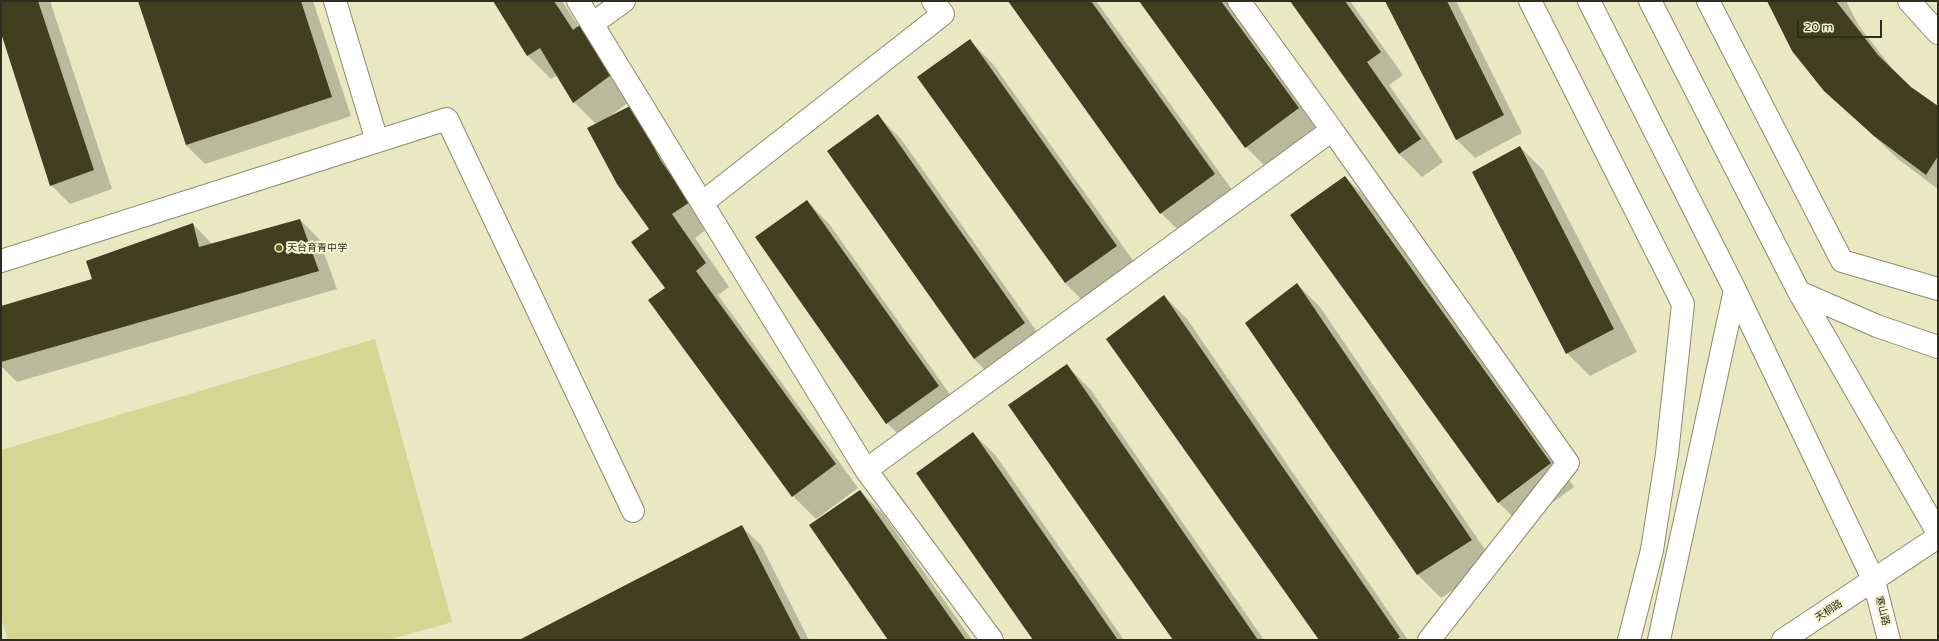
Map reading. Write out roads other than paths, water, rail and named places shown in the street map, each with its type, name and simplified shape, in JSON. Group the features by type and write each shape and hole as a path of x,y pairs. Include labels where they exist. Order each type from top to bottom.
{"main road":[{"path":"335,1 377,141"},
{"path":"578,1 866,470 992,640"},
{"path":"592,24 624,1"},
{"path":"702,203 943,14 933,1"},
{"path":"1239,1 1568,463 1429,640"},
{"path":"1530,1 1682,304 1667,454 1652,550 1629,640"},
{"name":"寒山路","path":"1589,1 1734,290 1874,581 1889,640"},
{"path":"1650,1 1799,292 1938,533"},
{"path":"1708,1 1842,261 1938,289"},
{"path":"1909,1 1938,33"},
{"path":"1,261 447,119 633,511"},
{"path":"866,470 1332,130"},
{"path":"1659,640 1734,290"},
{"path":"1799,292 1877,326 1938,347"},
{"name":"天桐路","path":"1783,640 1874,581 1938,537"}],"place":[{"name":"天台育青中学","path":"279,248"}]}
